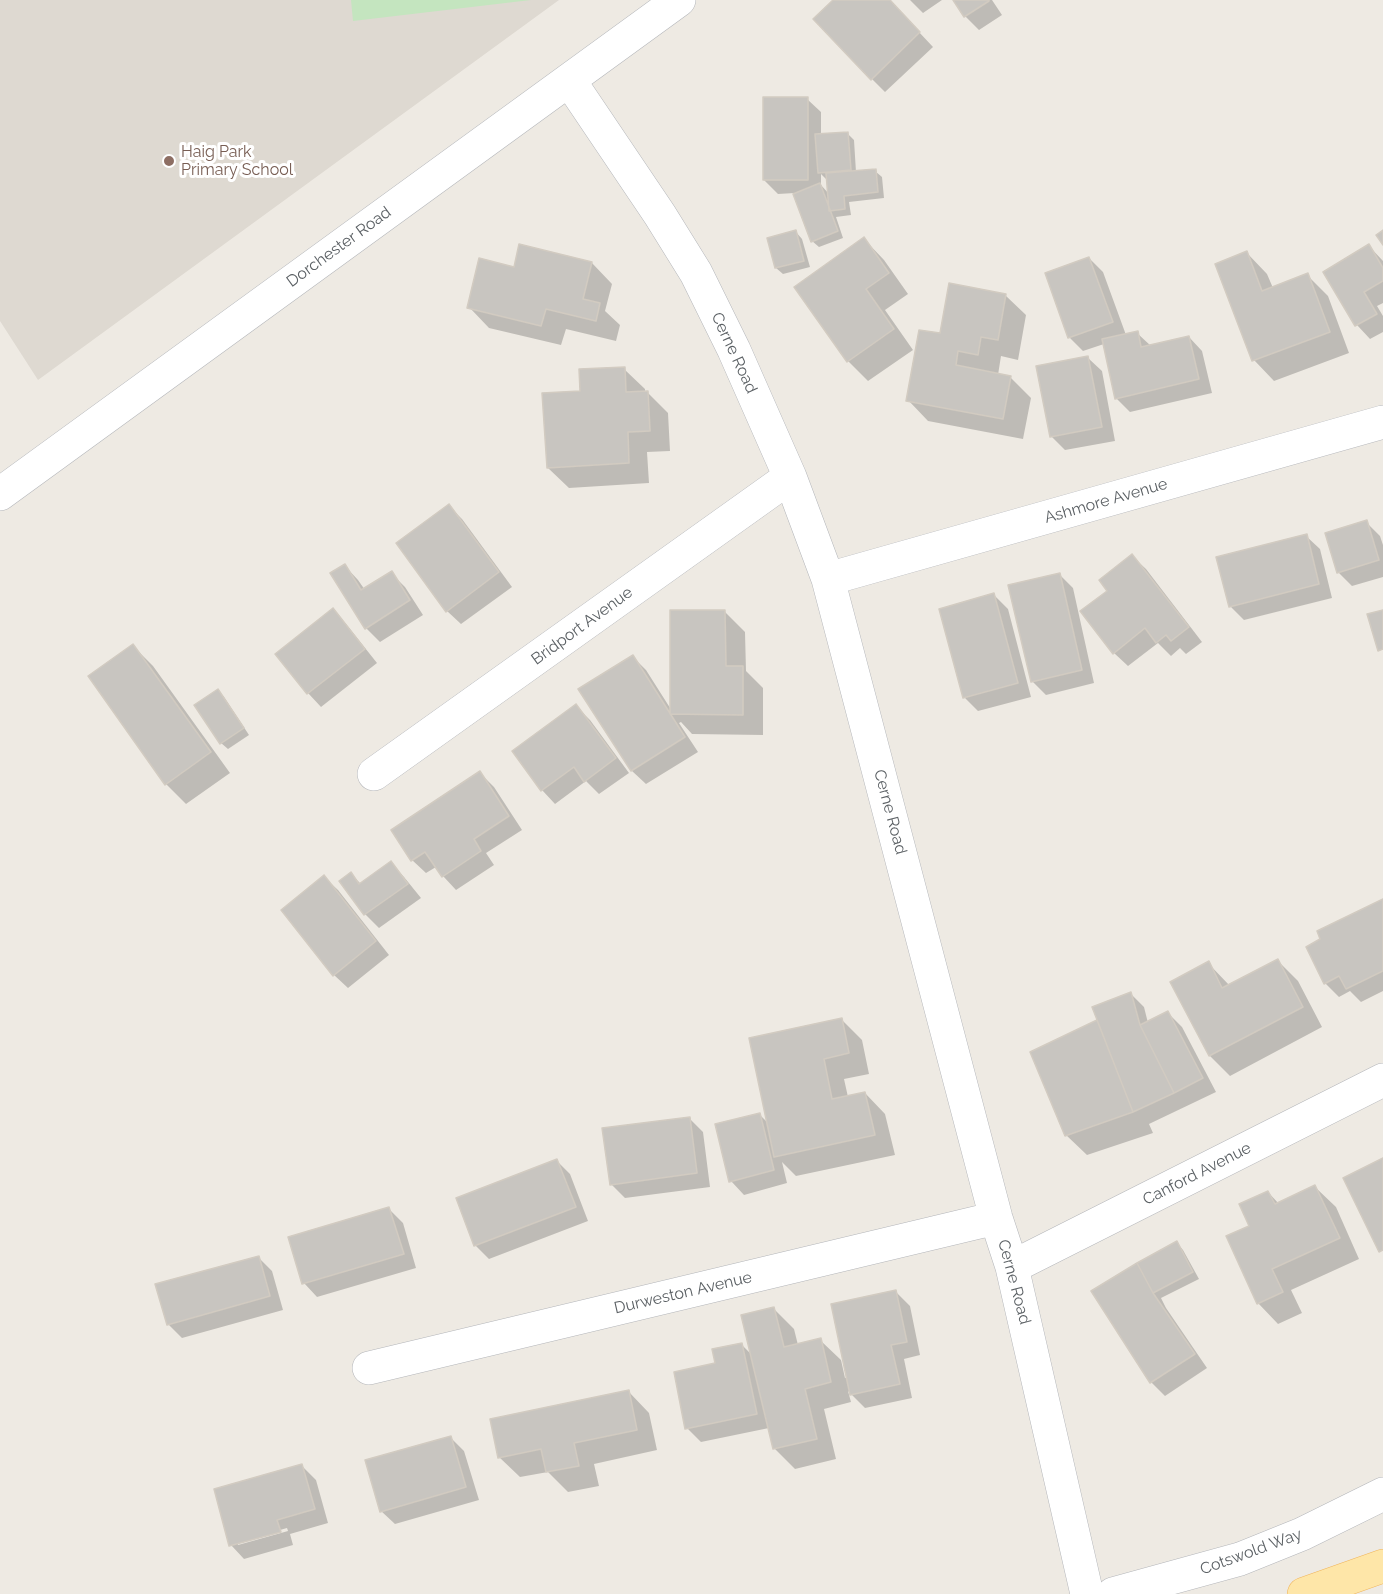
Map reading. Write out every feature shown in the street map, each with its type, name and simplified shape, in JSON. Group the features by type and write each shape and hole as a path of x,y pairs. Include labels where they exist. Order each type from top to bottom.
{"main road":[{"path":"1304,1594 1383,1566"}],"street":[{"name":"Dorchester Road","path":"0,494 679,0"},
{"name":"Cerne Road","path":"569,80 660,215 696,273 734,350 790,477 828,579 996,1218 1012,1267 1087,1594"},
{"name":"Ashmore Avenue","path":"828,579 1383,422"},
{"name":"Bridport Avenue","path":"374,774 790,477"},
{"name":"Canford Avenue","path":"1012,1267 1383,1080"},
{"name":"Durweston Avenue","path":"369,1368 996,1218"},
{"name":"Cotswold Way","path":"1113,1594 1240,1559 1302,1534 1383,1494"}],"shaded area":[{"name":"Haig Park Primary School","path":"0,0 559,0 38,380 0,321"}],"green space":[{"path":"351,0 531,0 353,21"}],"building":[{"path":"833,0 890,0 920,32 871,80 813,19"},
{"path":"953,0 989,0 989,1 964,17"},
{"path":"763,97 808,97 808,180 763,180"},
{"path":"848,132 851,170 818,173 815,134"},
{"path":"876,169 878,192 844,196 845,209 829,211 826,173"},
{"path":"820,183 838,231 811,242 793,194"},
{"path":"796,230 804,261 775,268 767,238"},
{"path":"1383,230 1383,245 1376,235"},
{"path":"864,237 889,273 866,289 894,329 847,362 794,287"},
{"path":"519,244 592,262 583,299 600,303 596,321 546,309 541,326 467,308 479,258 514,267"},
{"path":"1369,244 1383,268 1383,281 1364,292 1377,314 1355,326 1323,272"},
{"path":"1247,251 1262,291 1308,273 1330,332 1252,361 1215,264"},
{"path":"1089,257 1113,322 1068,338 1045,273"},
{"path":"949,283 1006,294 998,340 981,337 978,355 958,351 956,365 1011,376 1003,419 906,401 919,330 940,333"},
{"path":"1138,331 1141,347 1189,336 1199,379 1115,399 1102,339"},
{"path":"1088,356 1102,427 1050,437 1036,366"},
{"path":"625,367 626,392 648,391 650,431 628,432 629,463 547,468 542,393 580,391 579,369"},
{"path":"449,504 499,572 446,612 396,543"},
{"path":"1367,520 1379,560 1337,573 1325,533"},
{"path":"1307,534 1319,584 1229,607 1216,557"},
{"path":"1132,554 1189,627 1171,641 1166,635 1156,643 1145,628 1113,654 1080,611 1107,591 1099,580"},
{"path":"345,564 361,590 392,571 410,600 365,629 330,573"},
{"path":"1060,573 1082,670 1031,682 1008,585"},
{"path":"994,593 1018,683 963,698 939,609"},
{"path":"333,608 365,649 307,694 275,654"},
{"path":"670,610 725,610 726,666 743,666 743,715 670,714"},
{"path":"1383,610 1383,649 1378,651 1367,614"},
{"path":"133,644 211,752 165,785 88,676"},
{"path":"633,655 685,737 631,771 578,689"},
{"path":"218,689 244,728 220,744 194,705"},
{"path":"576,704 616,758 584,782 574,767 541,791 512,751"},
{"path":"480,771 509,816 474,839 481,851 442,877 425,852 411,861 391,830"},
{"path":"391,861 408,884 364,915 339,881 351,872 359,884"},
{"path":"324,875 376,941 333,976 281,910"},
{"path":"1383,899 1383,971 1346,989 1339,976 1324,984 1306,947 1320,939 1317,931"},
{"path":"1278,959 1303,1007 1209,1056 1170,982 1209,961 1222,988"},
{"path":"1131,992 1140,1025 1174,1093 1133,1112 1092,1007"},
{"path":"1168,1011 1203,1078 1174,1093 1140,1025"},
{"path":"842,1018 849,1053 824,1059 832,1099 865,1092 875,1135 774,1157 749,1038"},
{"path":"1097,1020 1133,1112 1065,1136 1030,1052"},
{"path":"760,1113 774,1170 729,1182 715,1124"},
{"path":"690,1117 697,1173 610,1185 602,1128"},
{"path":"1383,1158 1383,1250 1379,1252 1343,1178"},
{"path":"557,1159 576,1207 474,1246 456,1198"},
{"path":"1315,1185 1340,1238 1272,1269 1283,1292 1257,1304 1226,1236 1249,1226 1239,1204 1268,1191 1275,1204"},
{"path":"389,1207 404,1254 302,1284 288,1237"},
{"path":"1177,1241 1193,1272 1153,1293 1137,1263"},
{"path":"259,1256 270,1296 167,1325 155,1284"},
{"path":"1137,1263 1153,1293 1195,1354 1150,1383 1091,1291"},
{"path":"896,1290 907,1342 891,1345 900,1384 850,1395 831,1304"},
{"path":"774,1307 784,1347 821,1338 831,1382 805,1389 817,1439 773,1449 741,1315"},
{"path":"742,1343 757,1414 685,1429 674,1372 715,1363 712,1349"},
{"path":"629,1390 637,1430 574,1443 579,1466 546,1472 541,1449 498,1458 490,1419"},
{"path":"451,1436 466,1487 380,1512 365,1460"},
{"path":"302,1464 315,1509 277,1520 281,1532 229,1546 214,1489"}],"place":[{"name":"Haig Park Primary School","path":"169,161"}]}
